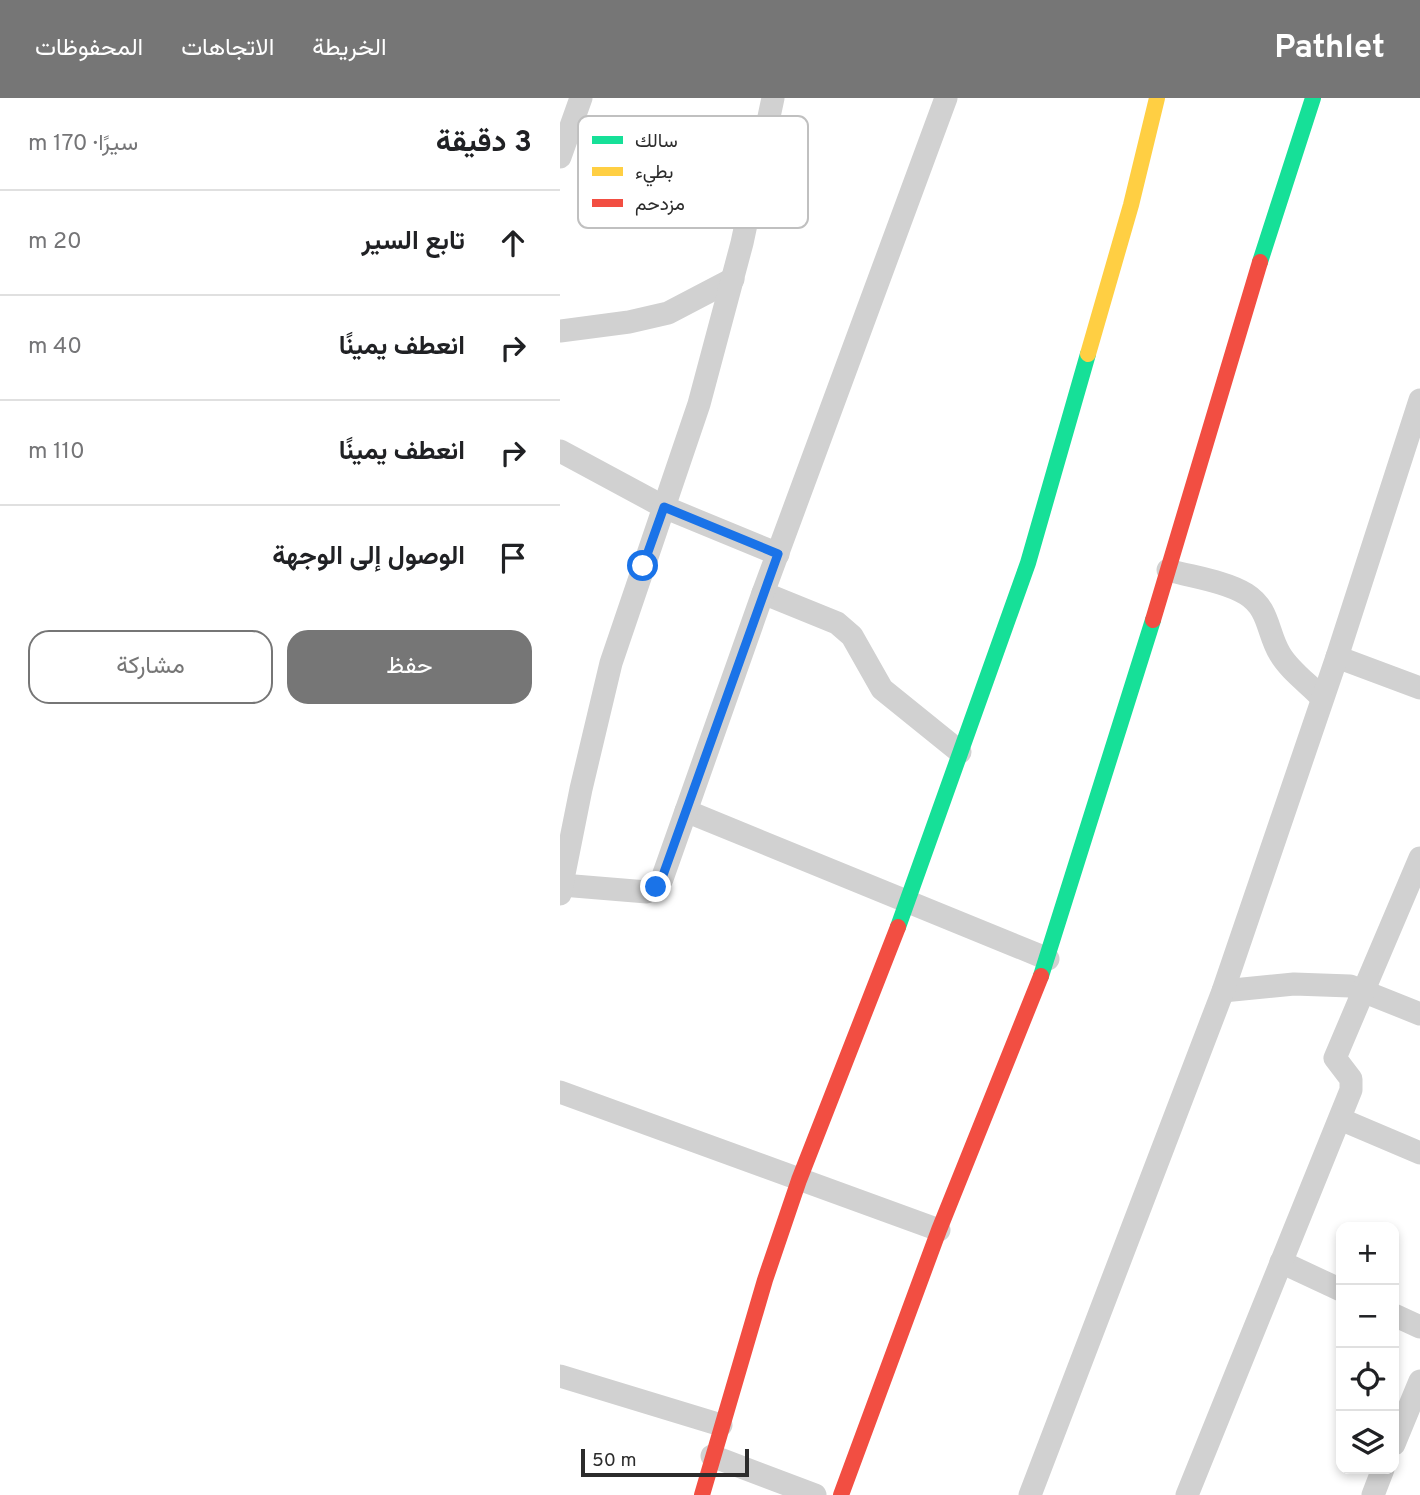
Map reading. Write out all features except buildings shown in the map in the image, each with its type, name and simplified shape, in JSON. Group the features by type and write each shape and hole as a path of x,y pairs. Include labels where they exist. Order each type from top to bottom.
{"street":[{"path":"561,153 581,98"},
{"path":"769,116 773,98"},
{"path":"744,228 699,404 611,663 580,789 561,890 647,892 656,887 946,98"},
{"path":"702,1495 721,1425 799,1180 908,903 1028,564 1131,205 1157,98"},
{"path":"841,1495 939,1230 985,1122 1048,959 1168,570 1237,331 1313,98"},
{"path":"560,331 629,322 668,313 733,279"},
{"path":"1030,1495 1223,991 1337,657 1420,400"},
{"path":"561,456 664,507 778,554"},
{"path":"1168,570 1244,593 1257,603 1267,615 1272,639 1282,657 1322,698"},
{"path":"763,593 837,623 852,636 882,689 960,752"},
{"path":"1337,657 1420,688"},
{"path":"686,811 1048,959"},
{"path":"1187,1495 1351,1090 1351,1079 1335,1058 1361,991 1420,858"},
{"path":"1223,991 1294,985 1350,986 1420,1014"},
{"path":"560,1092 939,1230"},
{"path":"1339,1119 1420,1153"},
{"path":"1281,1262 1336,1288"},
{"path":"1399,1317 1420,1327"},
{"path":"560,1376 721,1425"},
{"path":"1399,1438 1412,1423 1420,1381"},
{"path":"712,1456 816,1495"},
{"path":"1373,1495 1381,1474"}],"traffic: fast":[{"path":"1260,262 1313,98"},
{"path":"898,927 1028,563 1088,354"},
{"path":"1041,976 1153,620"}],"traffic: slow":[{"path":"1088,354 1131,205 1157,98"}],"traffic: jam":[{"path":"1153,620 1260,262"},
{"path":"702,1495 765,1280 799,1180 898,927"},
{"path":"841,1495 939,1230 1041,976"}],"route":[{"path":"643,566 664,507 778,554 662,878 656,887"}]}
